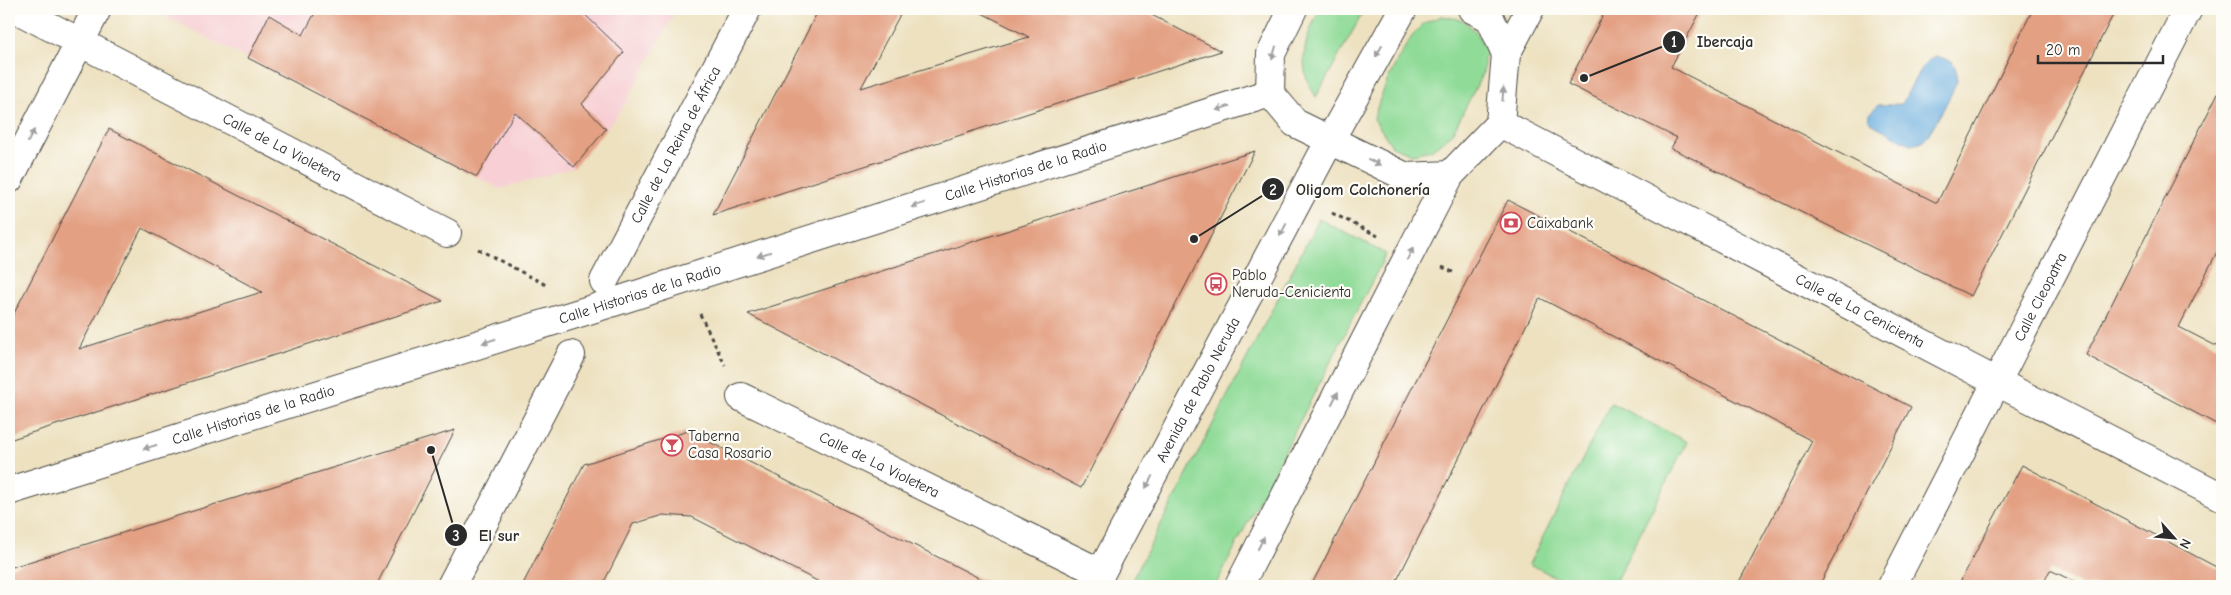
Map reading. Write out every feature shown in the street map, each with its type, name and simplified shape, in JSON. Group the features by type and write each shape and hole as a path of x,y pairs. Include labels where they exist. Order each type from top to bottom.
{"street":[{"name":"Calle de La Violetera","path":"16,9 447,233"},
{"path":"9,179 97,9"},
{"name":"Calle de La Reina de África","path":"604,281 747,9"},
{"path":"1293,9 1272,54 1270,93 1295,123 1406,177 1450,175"},
{"name":"Avenida de Pablo Neruda","path":"1097,580 1330,140 1403,9"},
{"path":"1472,9 1490,18 1506,54"},
{"path":"1239,586 1450,175 1500,123 1506,54 1530,9"},
{"name":"Calle Cleopatra","path":"1892,586 2188,9"},
{"name":"Calle Historias de la Radio","path":"9,491 620,300 1270,93"},
{"name":"Calle de La Cenicienta","path":"1500,123 2222,497"},
{"path":"451,586 571,355"},
{"name":"Calle de La Violetera","path":"741,397 1097,580"}],"path":[{"path":"1326,210 1385,239"},
{"path":"447,233 548,286"},
{"path":"700,314 741,397"}],"shaded area":[{"path":"171,9 677,9 622,109 574,167 500,189 167,17"}],"green space":[{"path":"1321,9 1365,9 1316,97 1307,79 1304,58 1309,32"},
{"path":"1442,16 1463,20 1478,34 1485,51 1483,73 1452,134 1431,150 1412,154 1392,146 1374,119 1386,83 1406,45 1423,24"},
{"path":"1319,219 1386,254 1215,586 1129,586"},
{"path":"1611,403 1687,442 1613,586 1574,586 1529,564"}],"water":[{"path":"1936,56 1952,61 1957,72 1957,80 1942,112 1923,142 1910,144 1876,126 1869,120 1870,114 1877,105 1902,104 1921,70 1926,63"}],"building":[{"path":"317,9 579,9 624,52 582,104 606,129 574,167 515,112 477,177 248,58 269,15 303,35"},
{"path":"819,9 903,9 861,88 1029,37 974,9 1140,9 1221,51 713,215"},
{"path":"1606,9 1702,9 1671,67 1937,203 2033,9 2116,9 1971,296 1671,148 1677,138 1568,84"},
{"path":"2222,85 2222,242 2179,327 2222,349 2222,427 2086,355"},
{"path":"109,129 443,301 9,440 9,323","holes":["142,228 262,292 79,349"]},
{"path":"1255,151 1081,488 748,314"},
{"path":"1508,200 1911,407 1819,586 1737,586 1812,441 1540,298 1394,586 1311,586"},
{"path":"455,430 376,586 9,586 9,568"},
{"path":"688,431 995,586 827,586 692,517 663,515 633,524 602,586 522,586 584,464"},
{"path":"2022,465 2222,570 2222,586 2084,586 2050,570 2042,586 1958,586"}],"place":[{"name":"Ibercaja","path":"1584,78"},
{"name":"Caixabank","path":"1511,223"},
{"name":"Oligom Colchonería","path":"1194,239"},
{"name":"Pablo Neruda-Cenicienta","path":"1216,284"},
{"name":"Taberna Casa Rosario","path":"672,445"},
{"name":"El sur","path":"431,450"}]}
